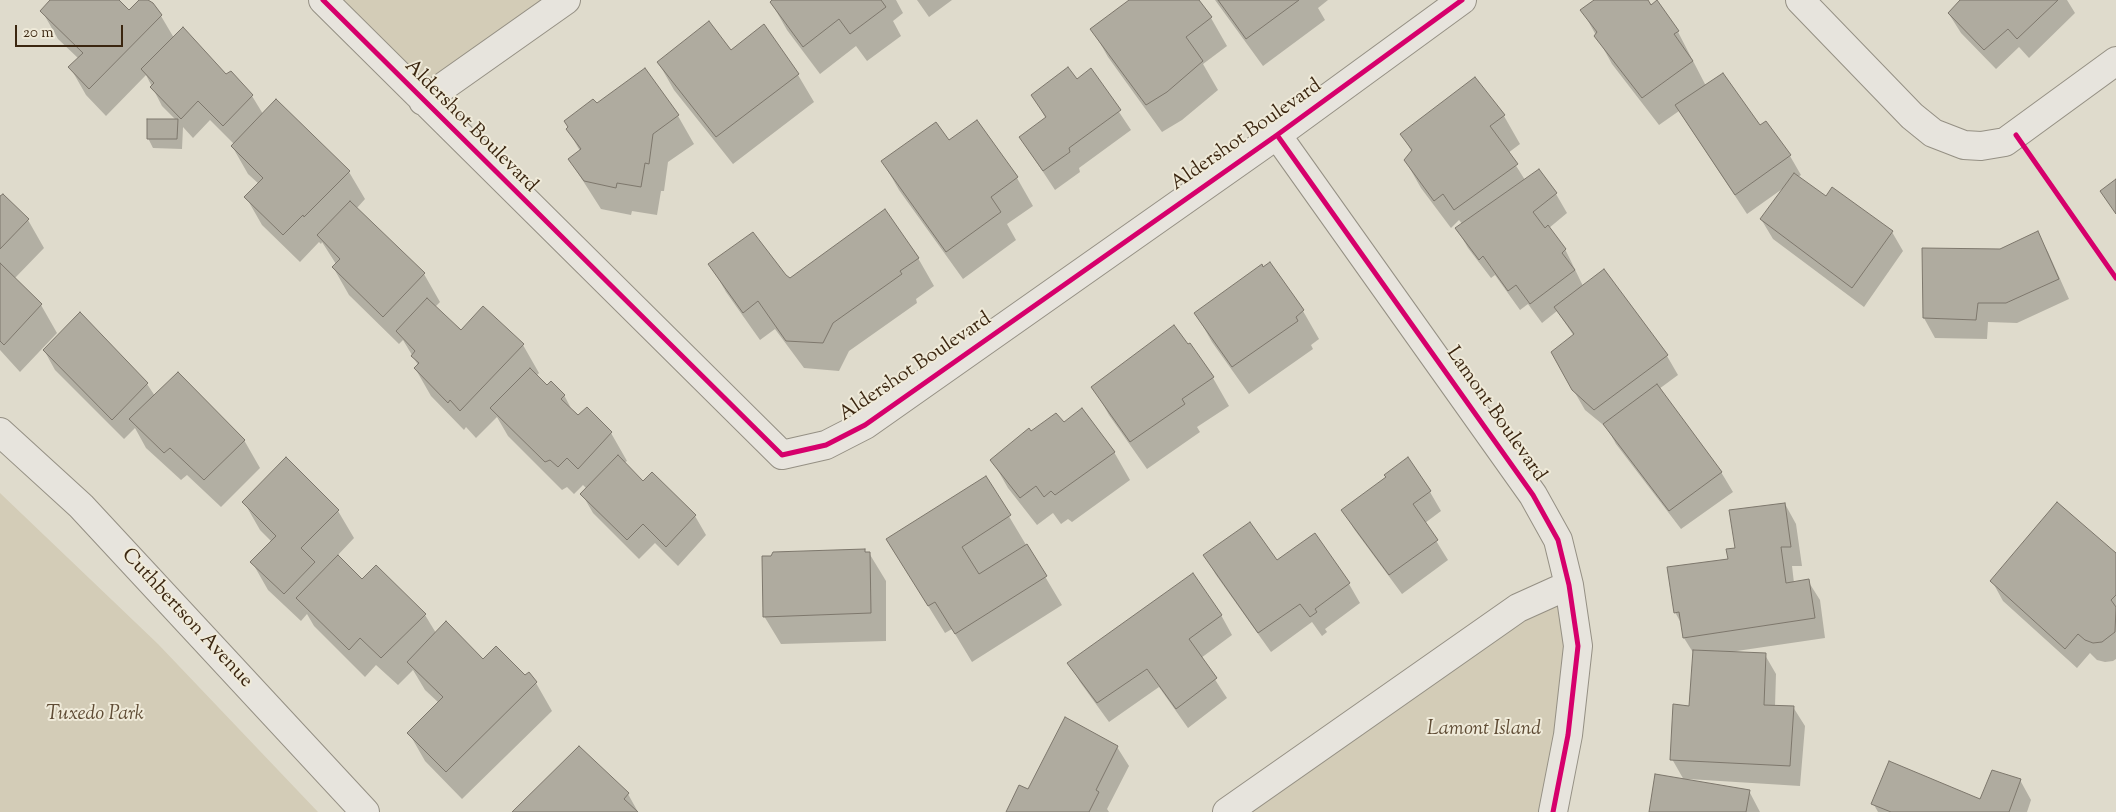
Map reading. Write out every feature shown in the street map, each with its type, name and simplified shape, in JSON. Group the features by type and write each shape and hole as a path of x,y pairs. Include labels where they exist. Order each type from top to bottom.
{"street":[{"name":"Aldershot Boulevard","path":"323,0 782,455 826,444 865,425 1277,135 1462,0"},
{"path":"423,101 566,0"},
{"path":"1800,0 1912,116 1933,133 1964,145 1981,146 2005,142 2116,61"},
{"name":"Lamont Boulevard","path":"1277,135 1533,495 1558,540 1569,585 1578,646 1568,735 1553,812"},
{"name":"Cuthbertson Avenue","path":"0,432 81,506 365,812"},
{"path":"1227,812 1518,608 1569,585"}],"green space":[{"path":"323,0 566,0 423,101"},
{"name":"Tuxedo Park","path":"0,493 158,644 318,812 0,812"},
{"name":"Lamont Island","path":"1569,585 1553,812 1227,812"}],"building":[{"path":"50,0 119,0 129,10 139,0 148,0 153,3 162,15 89,89 68,67 83,53 40,11"},
{"path":"772,0 881,0 886,7 850,34 839,19 803,47 770,2"},
{"path":"1129,0 1199,0 1212,17 1186,37 1203,61 1167,92 1146,105 1090,29"},
{"path":"1218,0 1299,0 1246,39"},
{"path":"1594,0 1648,0 1651,5 1657,0 1679,31 1674,34 1693,61 1642,98 1594,36 1597,32 1580,10"},
{"path":"1960,0 2058,0 2017,39 2008,29 1984,50 1948,13"},
{"path":"709,21 731,50 764,24 799,74 716,137 657,62"},
{"path":"183,27 226,74 231,71 253,95 223,126 198,101 181,119 150,87 154,83 141,69"},
{"path":"1068,67 1077,79 1091,68 1121,110 1069,148 1070,152 1043,171 1019,137 1046,117 1031,95"},
{"path":"645,68 679,115 653,134 649,164 645,163 641,187 617,183 616,188 584,181 568,159 581,149 566,129 568,127 564,121 593,99 597,103"},
{"path":"1723,73 1760,125 1766,121 1791,155 1735,195 1675,105"},
{"path":"1475,77 1505,115 1490,126 1518,164 1454,210 1443,194 1434,201 1404,160 1412,150 1400,134"},
{"path":"276,99 350,171 283,235 244,197 263,178 231,146"},
{"path":"147,119 178,119 177,139 147,139"},
{"path":"977,120 1018,177 991,197 1001,212 946,252 881,161 936,122 949,140"},
{"path":"1539,169 1557,193 1533,212 1545,228 1548,225 1566,249 1562,253 1575,270 1530,304 1516,285 1508,291 1483,256 1479,260 1455,228"},
{"path":"1794,173 1826,196 1832,187 1893,231 1852,288 1760,219"},
{"path":"2116,179 2116,214 2100,191"},
{"path":"3,194 29,219 0,249 0,196"},
{"path":"350,201 425,273 383,317 332,267 340,259 317,235"},
{"path":"885,209 919,258 900,271 902,274 833,323 823,343 786,341 758,301 743,313 708,264 753,232 790,278"},
{"path":"2038,231 2059,279 2006,303 1978,303 1976,320 1923,318 1922,248 2000,249"},
{"path":"1270,262 1304,310 1296,317 1298,321 1232,367 1194,313 1262,264 1263,267"},
{"path":"0,263 42,304 4,345 0,341"},
{"path":"1604,269 1668,355 1594,410 1572,390 1551,352 1574,334 1554,307"},
{"path":"427,298 461,330 483,306 524,344 460,411 450,400 448,403 414,368 419,363 411,356 415,351 396,331"},
{"path":"80,312 148,383 112,420 43,350"},
{"path":"1174,325 1188,344 1190,343 1214,377 1182,399 1185,404 1130,442 1091,387"},
{"path":"530,368 547,385 551,381 565,395 561,399 578,415 587,407 612,432 578,469 567,458 558,467 550,460 545,462 490,408"},
{"path":"178,372 245,440 204,480 170,448 164,453 129,419"},
{"path":"1657,384 1722,472 1669,511 1603,424"},
{"path":"1082,408 1115,452 1055,495 1051,491 1044,497 1036,486 1020,498 990,460 1029,428 1031,431 1056,413 1064,422"},
{"path":"618,455 643,481 652,472 696,515 666,547 643,524 627,540 580,494"},
{"path":"286,457 339,510 301,548 315,562 284,594 250,562 276,536 242,502"},
{"path":"1408,457 1431,491 1413,504 1438,540 1389,575 1341,510 1386,477 1384,475"},
{"path":"986,476 1011,515 962,547 979,574 1027,544 1047,576 955,634 935,602 928,606 886,539"},
{"path":"2057,502 2116,553 2116,595 2111,600 2116,607 2115,632 2102,642 2093,643 2085,640 2078,634 2065,649 1990,581"},
{"path":"1785,503 1791,547 1781,547 1786,583 1809,579 1815,618 1683,638 1679,612 1674,613 1667,567 1728,559 1726,549 1735,548 1729,510"},
{"path":"1250,522 1277,560 1315,533 1350,583 1315,609 1317,612 1310,617 1300,604 1258,633 1203,555"},
{"path":"865,549 865,552 870,552 871,613 763,617 762,556 771,556 773,552"},
{"path":"338,555 362,579 376,565 426,614 381,658 360,638 349,650 296,598"},
{"path":"1193,573 1222,615 1189,639 1217,678 1176,709 1147,669 1097,703 1067,663"},
{"path":"446,621 483,659 496,646 525,675 529,672 537,682 446,772 407,733 443,697 407,662"},
{"path":"1693,650 1766,653 1764,705 1794,706 1790,766 1670,760 1673,704 1689,706"},
{"path":"1065,717 1118,746 1096,790 1099,792 1089,812 1006,812 1019,785 1028,789"},
{"path":"579,746 629,793 624,799 638,812 512,812"},
{"path":"1889,761 1980,799 1992,770 2021,779 2009,812 1891,812 1871,804"},
{"path":"1655,774 1750,790 1746,812 1649,812"}],"cycle path":[{"path":"323,0 782,455 826,445 865,425 1277,135 1462,0"},
{"path":"1277,135 1533,495 1558,540 1569,585 1578,646 1568,735 1553,812"},
{"path":"2016,135 2116,278"}]}
